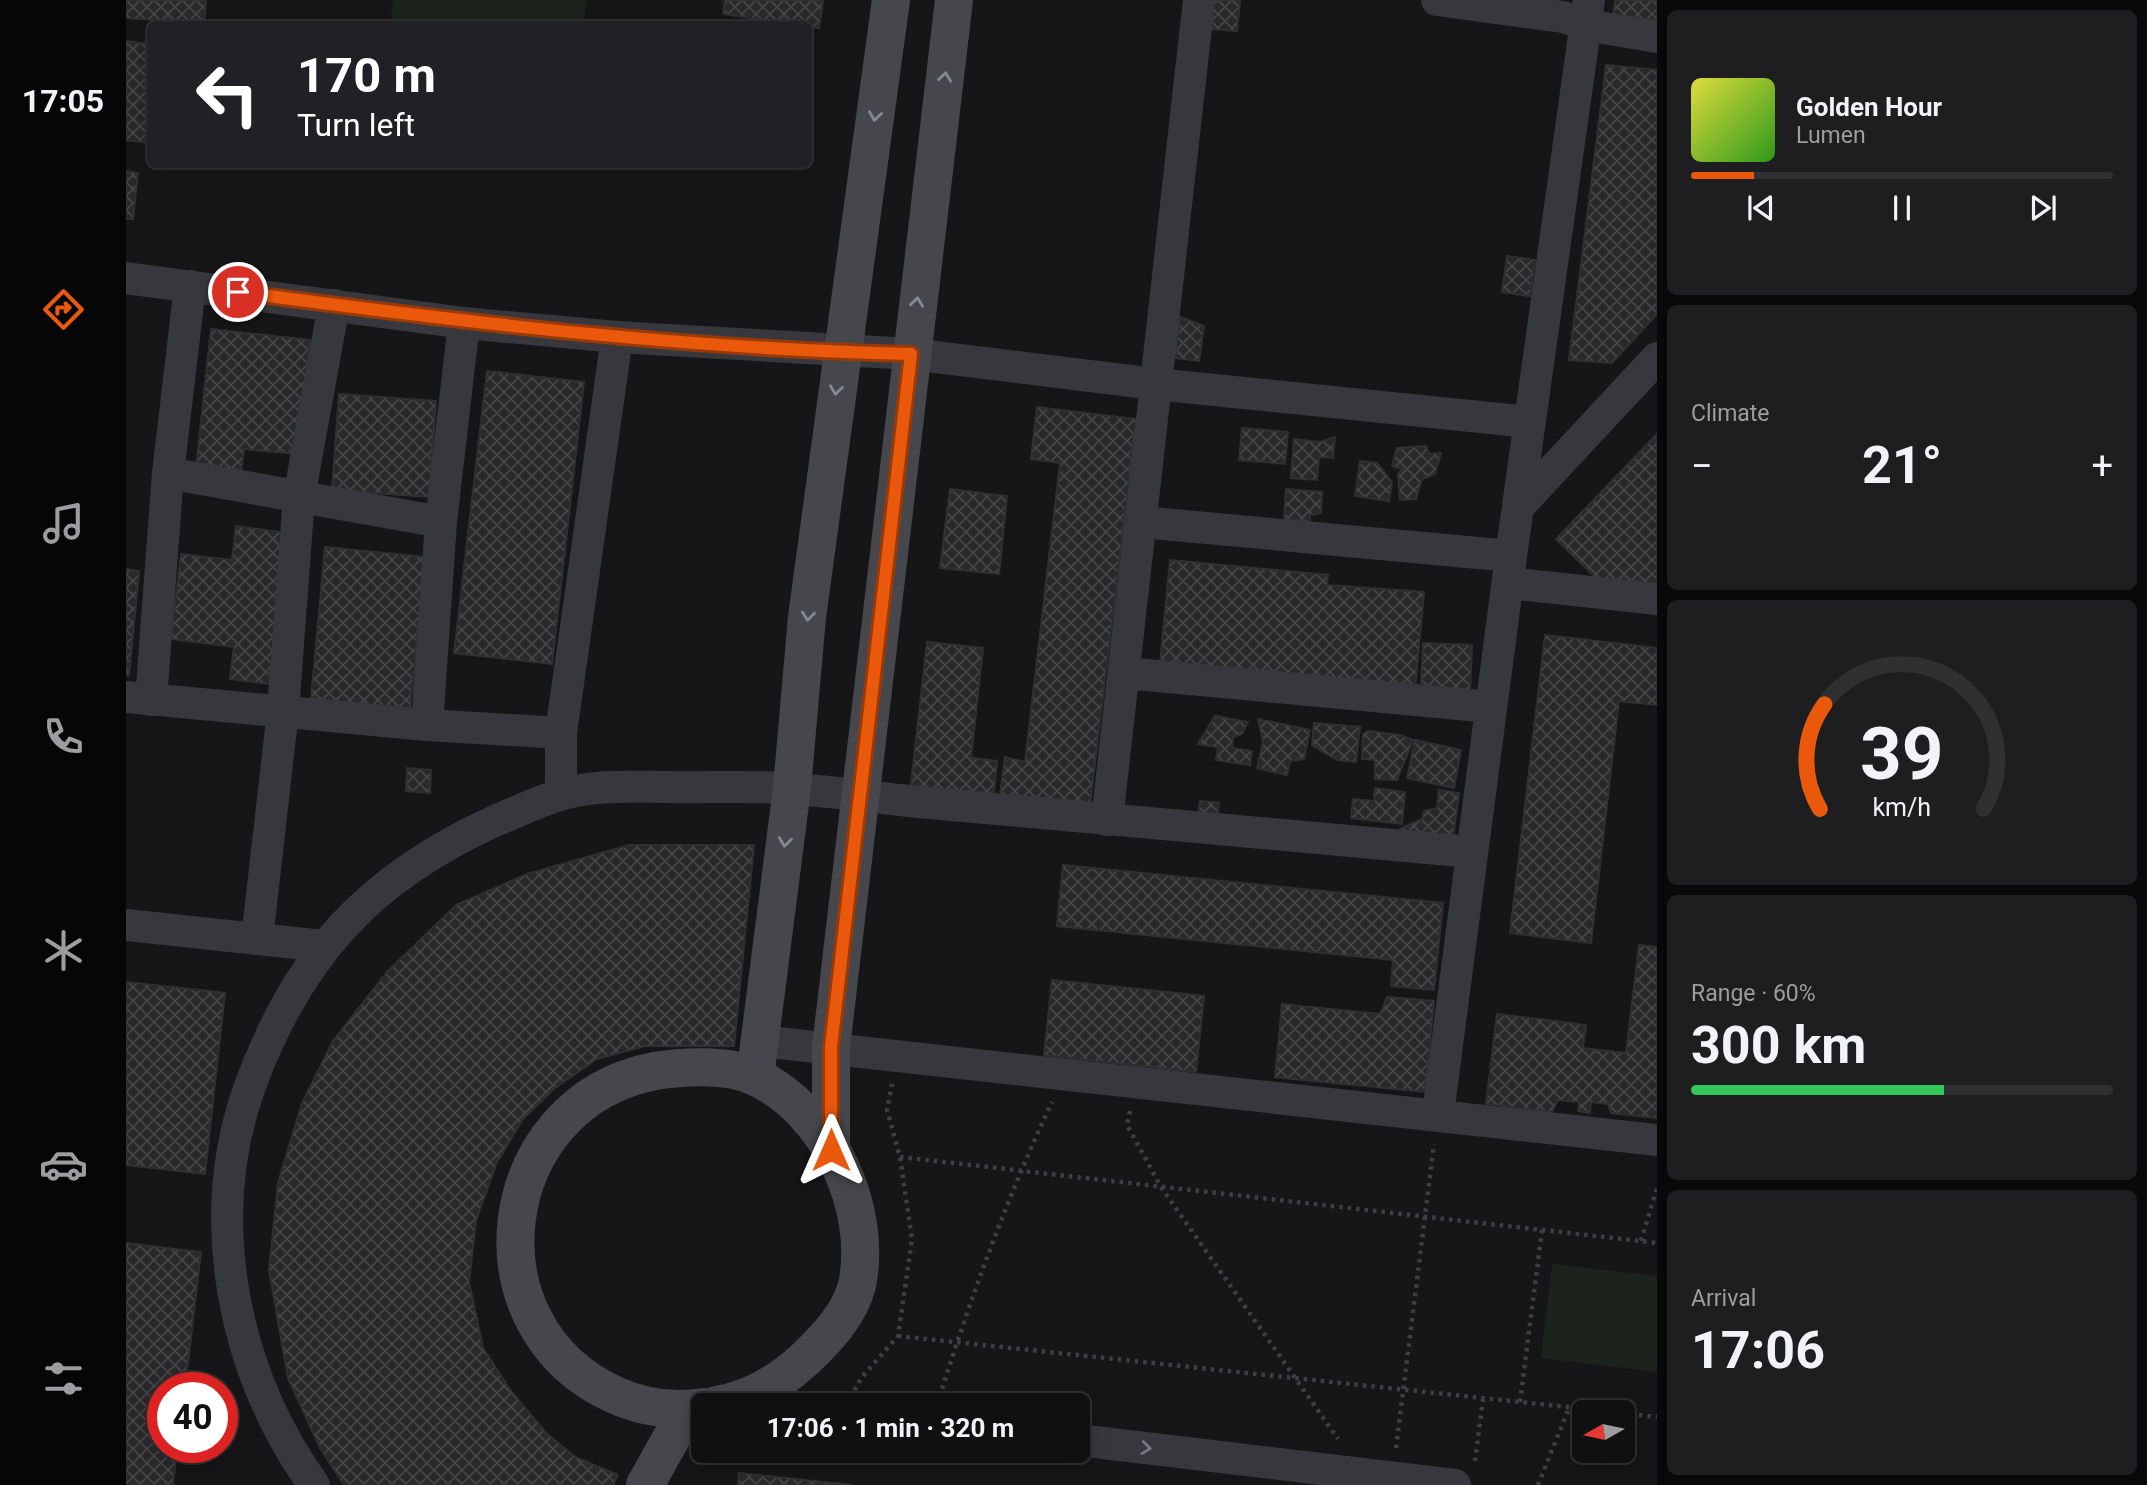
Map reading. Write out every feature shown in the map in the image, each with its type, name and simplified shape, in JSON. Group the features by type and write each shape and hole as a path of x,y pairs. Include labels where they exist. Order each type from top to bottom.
{"street":[{"path":"754,1393 784,1378 842,1318 857,1287 861,1240 850,1190 831,1150 808,1117 783,1094 758,1059 792,788 807,617 891,0"},
{"path":"831,1150 831,1047 954,0"},
{"path":"1107,820 1199,0"},
{"path":"1437,0 1563,17 1588,13 1657,37"},
{"path":"1438,1114 1509,570 1588,13"},
{"path":"126,278 464,323 617,337 911,354 1155,384 1530,422"},
{"path":"190,286 139,698 427,725 561,733"},
{"path":"257,939 283,711 299,497 334,305"},
{"path":"427,725 441,522 464,323"},
{"path":"561,794 561,733 617,337"},
{"path":"1519,506 1657,358"},
{"path":"168,473 441,522"},
{"path":"1141,522 1509,570 1657,599"},
{"path":"1125,673 1491,707"},
{"path":"314,1485 272,1413 251,1362 228,1267 227,1198 243,1107 258,1063 280,1016 324,946 365,903 419,859 485,826 561,794 610,787 792,788 859,797 1471,852"},
{"path":"126,925 324,946"},
{"path":"691,1408 670,1410 633,1403 598,1387 568,1365 544,1336 526,1303 516,1266 514,1228 521,1190 536,1156 558,1125 586,1100 620,1082 656,1071 730,1069 758,1059 831,1047 1657,1140"},
{"path":"645,1485 691,1427"},
{"path":"1090,1441 1352,1472 1407,1481 1464,1479"}],"path":[{"path":"941,1393 1020,1171 1066,1073"},
{"path":"1136,1081 1127,1125 1161,1187 1340,1442 1352,1472"},
{"path":"1407,1481 1403,1390 1438,1114"},
{"path":"900,1157 1657,1243"},
{"path":"1641,1241 1657,1188"},
{"path":"1520,1402 1542,1230"},
{"path":"898,1336 1572,1408"},
{"path":"1464,1479 1483,1399"},
{"path":"1538,1485 1569,1408"},
{"path":"1635,1414 1657,1417"}],"shaded area":[{"path":"393,0 586,0 584,21 390,21"},
{"path":"1552,1264 1657,1276 1657,1372 1541,1358"}],"building":[{"path":"126,0 206,0 204,21 126,18"},
{"path":"725,0 823,0 819,28 812,27 812,21 771,21 723,14"},
{"path":"1214,0 1240,0 1237,31 1211,29"},
{"path":"1615,0 1657,0 1657,20 1613,16"},
{"path":"126,41 147,44 147,143 126,140"},
{"path":"1606,65 1657,70 1657,314 1612,363 1569,360"},
{"path":"126,171 138,173 133,219 126,219"},
{"path":"1507,256 1535,260 1530,296 1502,292"},
{"path":"1180,317 1204,326 1199,361 1175,358"},
{"path":"211,329 310,340 298,454 244,449 241,473 196,468"},
{"path":"487,371 584,382 552,664 454,653"},
{"path":"339,394 436,401 429,497 332,490"},
{"path":"1037,407 1136,419 1089,813 999,803 1005,757 1025,762 1060,463 1031,459"},
{"path":"1242,428 1288,432 1285,464 1239,460"},
{"path":"1657,434 1657,581 1652,586 1599,581 1556,539"},
{"path":"1335,437 1333,458 1319,457 1317,480 1291,478 1294,439 1320,442"},
{"path":"1426,446 1429,454 1441,453 1435,474 1422,479 1416,499 1400,500 1398,474 1402,469 1392,466 1397,448"},
{"path":"1360,461 1377,463 1392,482 1389,501 1355,496"},
{"path":"950,489 1007,496 999,574 940,568"},
{"path":"1286,489 1322,492 1321,513 1310,515 1310,521 1284,519"},
{"path":"236,526 288,533 269,684 230,679 234,647 171,639 181,554 232,560"},
{"path":"325,547 425,557 410,708 311,699"},
{"path":"1170,560 1328,575 1327,585 1424,592 1415,689 1160,663"},
{"path":"126,569 139,571 129,675 126,675"},
{"path":"1545,635 1657,648 1657,705 1619,701 1591,943 1510,933"},
{"path":"927,642 983,648 971,758 997,761 993,802 910,793"},
{"path":"1423,643 1472,645 1470,692 1421,690"},
{"path":"1215,716 1248,722 1242,734 1233,737 1232,748 1252,751 1250,765 1216,760 1218,747 1198,744"},
{"path":"1258,719 1310,730 1304,759 1290,761 1287,775 1257,768 1263,742"},
{"path":"1314,723 1360,727 1356,762 1337,760 1312,745"},
{"path":"1368,731 1400,735 1413,740 1397,780 1375,779 1375,760 1362,759 1363,734"},
{"path":"1415,740 1461,750 1454,788 1407,778"},
{"path":"407,768 431,770 430,793 406,791"},
{"path":"1375,788 1405,792 1402,824 1351,818 1353,799 1374,801"},
{"path":"1439,790 1459,793 1452,844 1399,836 1400,829 1422,819 1424,811 1437,808"},
{"path":"1200,801 1219,803 1217,818 1198,815"},
{"path":"629,845 754,845 734,1046 645,1046 597,1059 555,1088 523,1119 497,1162 476,1221 469,1282 483,1348 511,1391 546,1433 575,1457 618,1475 613,1485 344,1485 320,1448 288,1378 269,1270 278,1183 302,1103 333,1041 387,972 456,905 527,874"},
{"path":"1063,865 1443,903 1434,990 1391,986 1393,960 1057,926"},
{"path":"1639,945 1657,947 1657,1118 1611,1113 1608,1104 1591,1102 1590,1113 1578,1111 1579,1102 1558,1100 1552,1112 1486,1104 1497,1014 1586,1025 1583,1048 1626,1053"},
{"path":"1052,980 1204,996 1196,1072 1044,1055"},
{"path":"126,982 225,993 205,1174 126,1165"},
{"path":"1387,997 1434,1001 1425,1092 1275,1077 1282,1004 1380,1014"},
{"path":"126,1243 201,1252 187,1372 147,1372 147,1463 175,1463 173,1485 126,1485"},
{"path":"739,1473 852,1485 738,1485"}],"route":[{"path":"238,292 464,323 617,337 911,354 831,1047 831,1150"}]}
